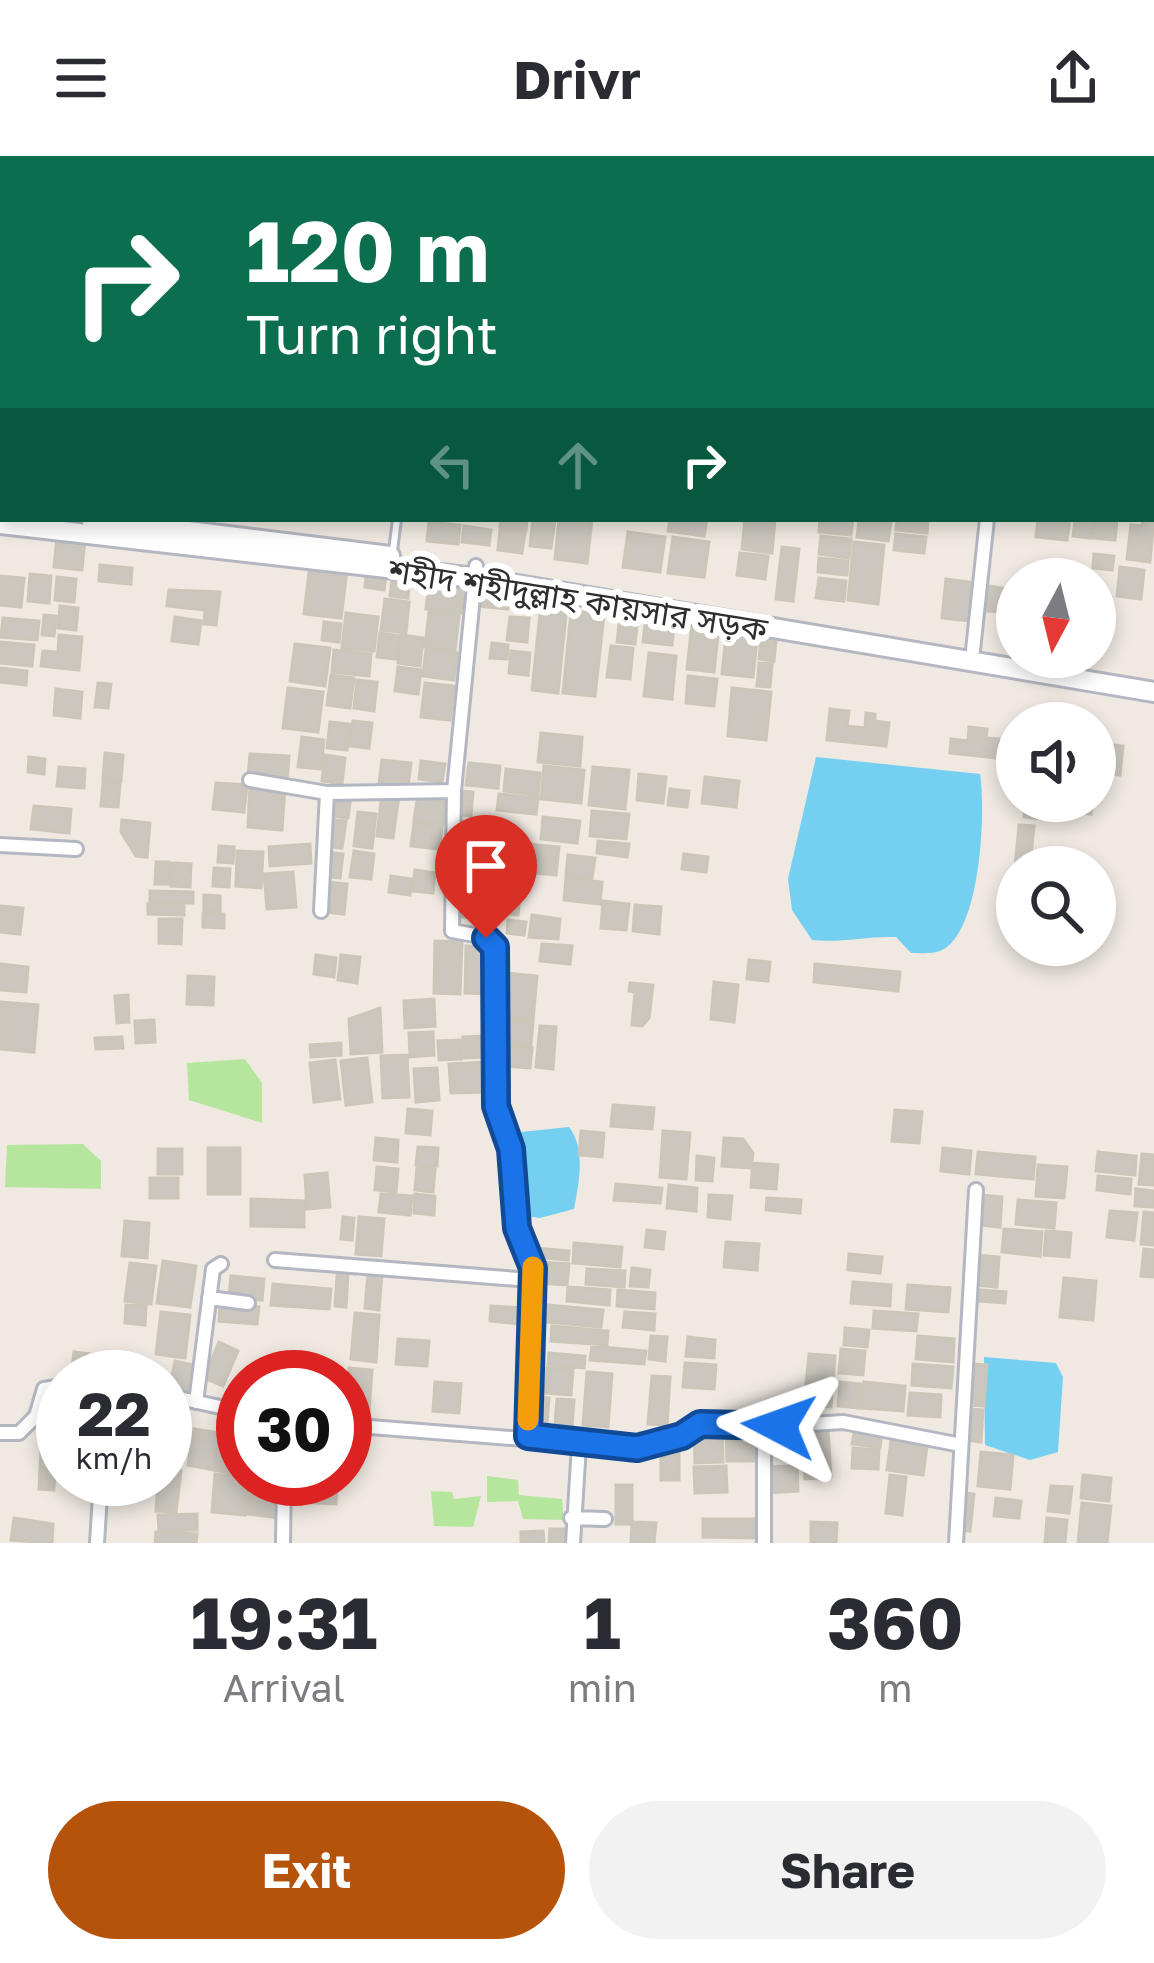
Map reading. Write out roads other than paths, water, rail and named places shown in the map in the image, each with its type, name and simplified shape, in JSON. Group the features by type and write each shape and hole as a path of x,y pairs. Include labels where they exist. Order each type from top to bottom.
{"main road":[{"name":"শহীদ শহীদুল্লাহ কায়সার সড়ক","path":"137,522 393,557 1154,692"},
{"name":"শহীদ শহীদুল্লাহ কায়সার সড়ক","path":"0,524 476,572 996,654"},
{"name":"শহীদ শহীদুল্লাহ কায়সার সড়ক","path":"1116,674 1154,680"}],"street":[{"path":"973,650 987,522"},
{"path":"476,572 454,791 452,931 486,938 495,947 496,1106 511,1149 517,1228 528,1252 532,1280 528,1436"},
{"path":"250,780 327,793 454,791"},
{"path":"321,911 327,793"},
{"path":"0,845 76,849"},
{"path":"956,1543 976,1190"},
{"path":"275,1260 532,1280"},
{"path":"196,1402 213,1269 221,1264"},
{"path":"209,1298 248,1303"},
{"path":"192,1401 216,1406"},
{"path":"0,1433 19,1433 36,1413"},
{"path":"372,1427 637,1448 682,1436 700,1424 843,1422 962,1445"},
{"path":"764,1426 764,1543"},
{"path":"573,1543 579,1444"},
{"path":"97,1543 99,1506"},
{"path":"283,1543 284,1506"},
{"path":"571,1518 605,1519"}],"lane":[{"path":"393,557 397,522"}],"water":[{"path":"816,757 980,774 981,842 972,898 954,940 940,951 911,953 896,937 812,940 792,910 788,879"},
{"path":"569,1127 579,1156 574,1209 540,1218 519,1215 514,1149 521,1132"},
{"path":"984,1357 1056,1363 1063,1377 1058,1452 1030,1460 985,1445"}]}
